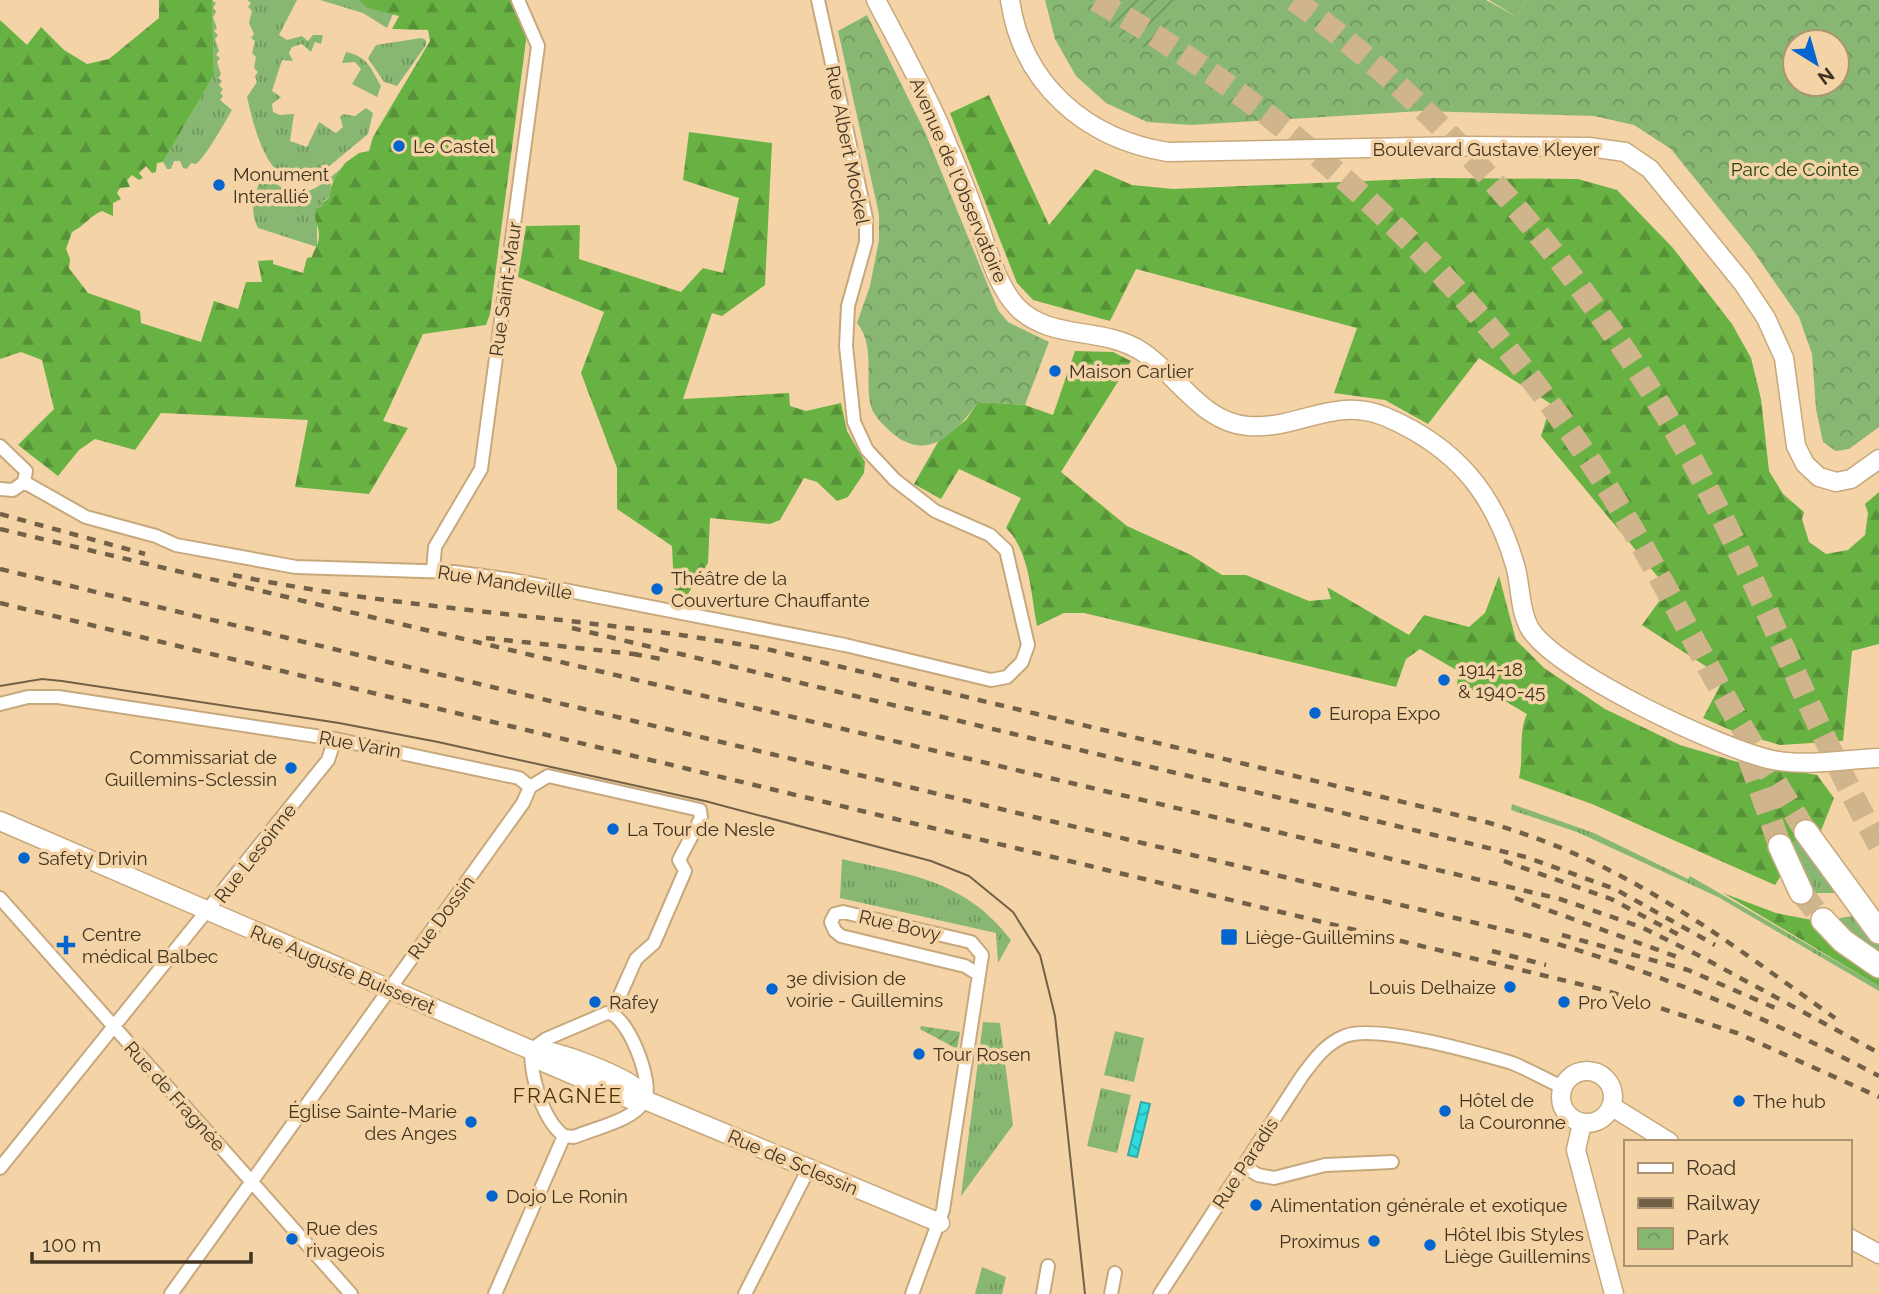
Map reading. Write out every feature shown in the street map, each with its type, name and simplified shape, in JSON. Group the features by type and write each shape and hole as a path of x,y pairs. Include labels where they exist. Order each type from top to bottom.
{"highway":[{"path":"1806,832 1873,924"},
{"path":"1780,846 1801,892"},
{"path":"1823,920 1843,941 1879,966"}],"street":[{"name":"Rue Saint-Maur","path":"433,571 439,539 481,470 538,46 518,0"},
{"name":"Rue Albert Mockel","path":"818,0 866,218 866,242 848,306 846,346 854,422 867,450 895,480 935,511 990,535 1006,550 1028,645 1026,656 1016,667"},
{"name":"Avenue de l'Observatoire","path":"876,0 937,121 1000,282 1026,315 1050,328 1110,337 1140,350 1205,408 1232,424 1264,426 1350,407 1376,413 1413,430 1468,474 1496,511 1516,569 1524,614 1529,626 1545,646 1599,682 1701,736 1734,749 1777,761 1879,758"},
{"name":"Boulevard Gustave Kleyer","path":"1010,0 1026,56 1062,104 1101,132 1140,148 1168,152 1463,146 1589,147 1625,152 1650,169 1742,282 1766,318 1784,359 1796,446 1805,464 1819,477 1836,482 1851,479 1879,459"},
{"path":"0,446 26,471 24,482 13,490 0,489"},
{"name":"Rue Mandeville","path":"24,482 86,517 156,536 176,545 296,567 433,571 513,580 845,645 992,680 1003,679 1016,667"},
{"name":"Rue Varin","path":"0,704 28,697 58,697 335,739 519,778 530,787"},
{"name":"Rue Lesoinne","path":"0,1168 328,760 335,739"},
{"path":"530,787 548,776 700,810 701,818 679,860 685,871 669,910 654,943 636,959 612,1013 545,1039 531,1050 531,1068 537,1086 553,1123 564,1136 574,1137 634,1112 645,1100 648,1083 625,1024 612,1013"},
{"name":"Rue Dossin","path":"251,1180 523,803 530,787"},
{"name":"Rue Auguste Buisseret","path":"0,821 531,1050 541,1061 632,1100 645,1100"},
{"name":"Rue de Fragnée","path":"0,898 351,1294"},
{"name":"Rue Bovy","path":"912,1294 940,1223 982,955 971,942 843,912 835,914 831,922 835,931 842,936 965,966 978,974"},
{"name":"Rue Paradis","path":"1160,1294 1302,1076 1320,1052 1337,1040 1358,1032 1377,1032 1511,1063 1563,1087"},
{"path":"1584,1072 1599,1075 1610,1087 1611,1106 1597,1121 1582,1122 1564,1110 1563,1087 1574,1075 1584,1072"},
{"name":"Rue de Sclessin","path":"645,1100 940,1223"},
{"path":"1611,1106 1667,1140"},
{"path":"1582,1122 1576,1150 1615,1294"},
{"path":"495,1294 564,1136"},
{"path":"1243,1166 1258,1175 1274,1178 1306,1168 1335,1164 1392,1162"},
{"path":"745,1294 809,1168"},
{"path":"171,1294 251,1180"},
{"path":"1851,1239 1879,1254"},
{"path":"1042,1294 1048,1266"},
{"path":"1111,1294 1115,1273"}],"green space":[{"path":"159,0 212,0 214,75 163,162 157,163 156,172 152,173 146,166 139,173 143,178 139,180 132,175 127,180 130,187 120,188 117,193 121,199 113,203 113,216 102,211 94,216 72,232 66,249 70,259 69,268 88,293 140,311 141,323 201,342 214,301 238,309 246,282 262,282 258,261 273,260 273,264 303,273 307,258 312,257 318,242 319,231 315,216 317,208 330,198 333,183 345,163 359,153 369,151 373,137 430,41 428,30 392,29 399,16 367,8 358,0 513,0 527,33 490,314 486,325 423,334 383,421 408,428 369,494 295,487 308,420 161,413 135,450 95,439 79,450 58,476 18,445 54,409 42,360 21,352 0,359 0,20 27,45 41,27 64,50 87,64 109,59 159,18"},
{"path":"212,0 216,3 213,17 217,28 214,31 218,35 215,39 219,51 216,55 220,58 217,62 221,74 218,78 222,81 219,85 223,89 220,100 232,110 210,147 196,164 191,163 187,169 183,168 180,161 174,161 171,169 167,169 163,162 214,75"},
{"path":"247,0 297,0 279,35 287,40 302,36 308,41 313,35 323,35 321,44 315,42 311,52 302,44 292,47 289,53 293,61 282,60 272,91 281,97 272,104 273,112 280,115 294,114 290,141 307,147 319,122 336,133 343,127 340,117 343,114 355,116 366,108 373,113 368,134 310,182 296,182 283,177 273,167 259,139 247,97 257,82 255,76 258,72 254,68 256,57 252,53 255,41 251,38 254,34 249,23 252,11 248,7 251,3"},
{"path":"320,0 358,0 367,8 393,14 387,28 363,13"},
{"name":"Parc de Cointe","path":"1045,0 1486,0 1517,17 1527,0 1879,0 1879,427 1849,449 1836,451 1823,442 1816,409 1812,354 1799,317 1751,248 1671,149 1634,125 1594,116 1421,111 1191,125 1147,122 1106,103 1076,76 1055,39"},
{"path":"1097,0 1182,0 1171,9 1169,26 1159,50 1136,45 1119,37 1107,22"},
{"path":"1489,0 1527,0 1517,17"},
{"path":"867,15 925,132 998,310 1008,322 1049,342 1025,405 978,402 950,434 929,445 904,441 888,430 874,414 869,397 866,342 857,323 870,286 879,240 879,214 838,31"},
{"path":"421,38 426,40 426,45 397,86 384,82 368,58 376,45"},
{"path":"346,52 364,60 371,68 381,86 377,97 352,84 361,69 355,62 342,63"},
{"path":"989,95 1049,225 1095,169 1132,185 1173,189 1435,178 1578,179 1617,190 1673,248 1732,324 1751,358 1761,399 1769,471 1783,494 1804,512 1802,519 1809,542 1826,554 1848,550 1865,535 1868,513 1865,504 1879,492 1879,644 1852,651 1843,741 1780,745 1735,732 1703,718 1724,678 1642,625 1668,589 1541,436 1551,404 1479,358 1428,424 1385,400 1334,393 1357,328 1136,269 1110,321 1033,300 1017,283 950,113"},
{"path":"689,132 772,143 765,285 722,316 712,313 683,399 789,393 790,406 806,411 841,403 847,431 865,462 864,473 848,497 837,501 817,482 804,478 780,520 770,524 710,518 708,563 686,597 674,589 672,546 617,509 617,468 581,373 604,312 518,277 526,226 580,225 579,259 681,292 703,268 723,273 739,198 683,180"},
{"path":"342,168 344,171 331,183 330,198 317,208 317,247 258,228 253,208 262,173 281,187 298,193 314,189"},
{"path":"1075,351 1113,352 1131,361 1061,472 1127,526 1191,555 1222,575 1246,575 1309,601 1331,599 1327,587 1409,635 1424,615 1469,627 1485,613 1499,576 1516,640 1544,668 1605,709 1680,745 1734,761 1817,775 1834,798 1818,838 1785,843 1781,875 1775,885 1592,804 1519,778 1524,721 1527,714 1505,701 1457,686 1458,671 1420,649 1406,659 1396,687 1084,613 1064,613 1037,626 1025,561 1006,528 1021,498 959,469 941,499 914,484 938,442 966,420 978,402 1025,405 1053,415"},
{"path":"1512,804 1594,833 1688,879 1690,876 1879,986 1879,991 1718,897 1577,832 1511,810"},
{"path":"1802,840 1839,893 1810,893 1785,843"},
{"path":"842,859 935,883 975,904 1011,940 998,963 996,933 840,898"},
{"path":"1723,893 1776,913 1812,920 1879,974 1879,986"},
{"path":"1879,911 1879,958 1830,920"},
{"path":"983,1022 1000,1023 1013,1125 961,1196"},
{"path":"921,1026 960,1032 957,1049 920,1029"},
{"path":"1115,1031 1144,1038 1134,1082 1104,1075"},
{"path":"1101,1088 1131,1095 1117,1153 1087,1146"},
{"path":"982,1267 1006,1277 1002,1294 975,1294"}],"water":[{"path":"1141,1102 1150,1104 1137,1157 1128,1155"}],"tunnel":[{"path":"1096,0 1169,45 1240,94 1308,148 1373,206 1435,267 1493,332 1547,400 1614,498 1728,703 1806,832"},
{"path":"1294,0 1352,45 1461,147 1560,261 1604,321 1646,383 1711,495 1829,746 1879,845"},
{"path":"1749,758 1780,846"},
{"path":"1801,892 1823,920"}],"tram line":[{"path":"0,686 42,679 62,681 339,723 438,742 705,801 931,861 969,876 1013,912 1040,955 1055,1016 1085,1294"}],"railway":[{"path":"0,514 145,554"},
{"path":"0,529 1560,899 1641,927 1879,1053"},
{"path":"0,569 1526,935 1617,963 1706,996 1793,1033 1879,1076"},
{"path":"233,575 367,598 637,629 771,650 1486,822 1536,838 1583,858 1670,904 1835,1018"},
{"path":"0,603 1604,990 1737,1033 1879,1097"},
{"path":"572,628 1526,857 1615,889 1715,945"},
{"path":"486,638 643,655"},
{"path":"633,654 667,660"},
{"path":"1504,861 1611,899 1681,936"},
{"path":"1515,898 1683,959"},
{"path":"1562,935 1688,970 1780,1010"},
{"path":"1492,951 1546,965"}],"place":[{"name":"Le Castel","path":"399,146"},
{"name":"Monument Interallié","path":"219,185"},
{"name":"Maison Carlier","path":"1055,371"},
{"name":"Théâtre de la Couverture Chauffante","path":"657,589"},
{"name":"1914-18 & 1940-45","path":"1444,680"},
{"name":"Europa Expo","path":"1315,713"},
{"name":"Commissariat de Guillemins-Sclessin","path":"291,768"},
{"name":"La Tour de Nesle","path":"613,829"},
{"name":"Safety Drivin","path":"24,858"},
{"name":"Liège-Guillemins","path":"1229,937"},
{"name":"Centre médical Balbec","path":"66,945"},
{"name":"Louis Delhaize","path":"1510,987"},
{"name":"3e division de voirie - Guillemins","path":"772,989"},
{"name":"Rafey","path":"595,1002"},
{"name":"Pro Velo","path":"1564,1002"},
{"name":"Tour Rosen","path":"919,1054"},
{"name":"The hub","path":"1739,1101"},
{"name":"Hôtel de la Couronne","path":"1445,1111"},
{"name":"Église Sainte-Marie des Anges","path":"471,1122"},
{"name":"Dojo Le Ronin","path":"492,1196"},
{"name":"Alimentation générale et exotique","path":"1256,1205"},
{"name":"Rue des rivageois","path":"292,1239"},
{"name":"Proximus","path":"1374,1241"},
{"name":"Hôtel Ibis Styles Liège Guillemins","path":"1430,1245"}],"district":[{"name":"FRAGNÉE","path":"568,1096"}]}
